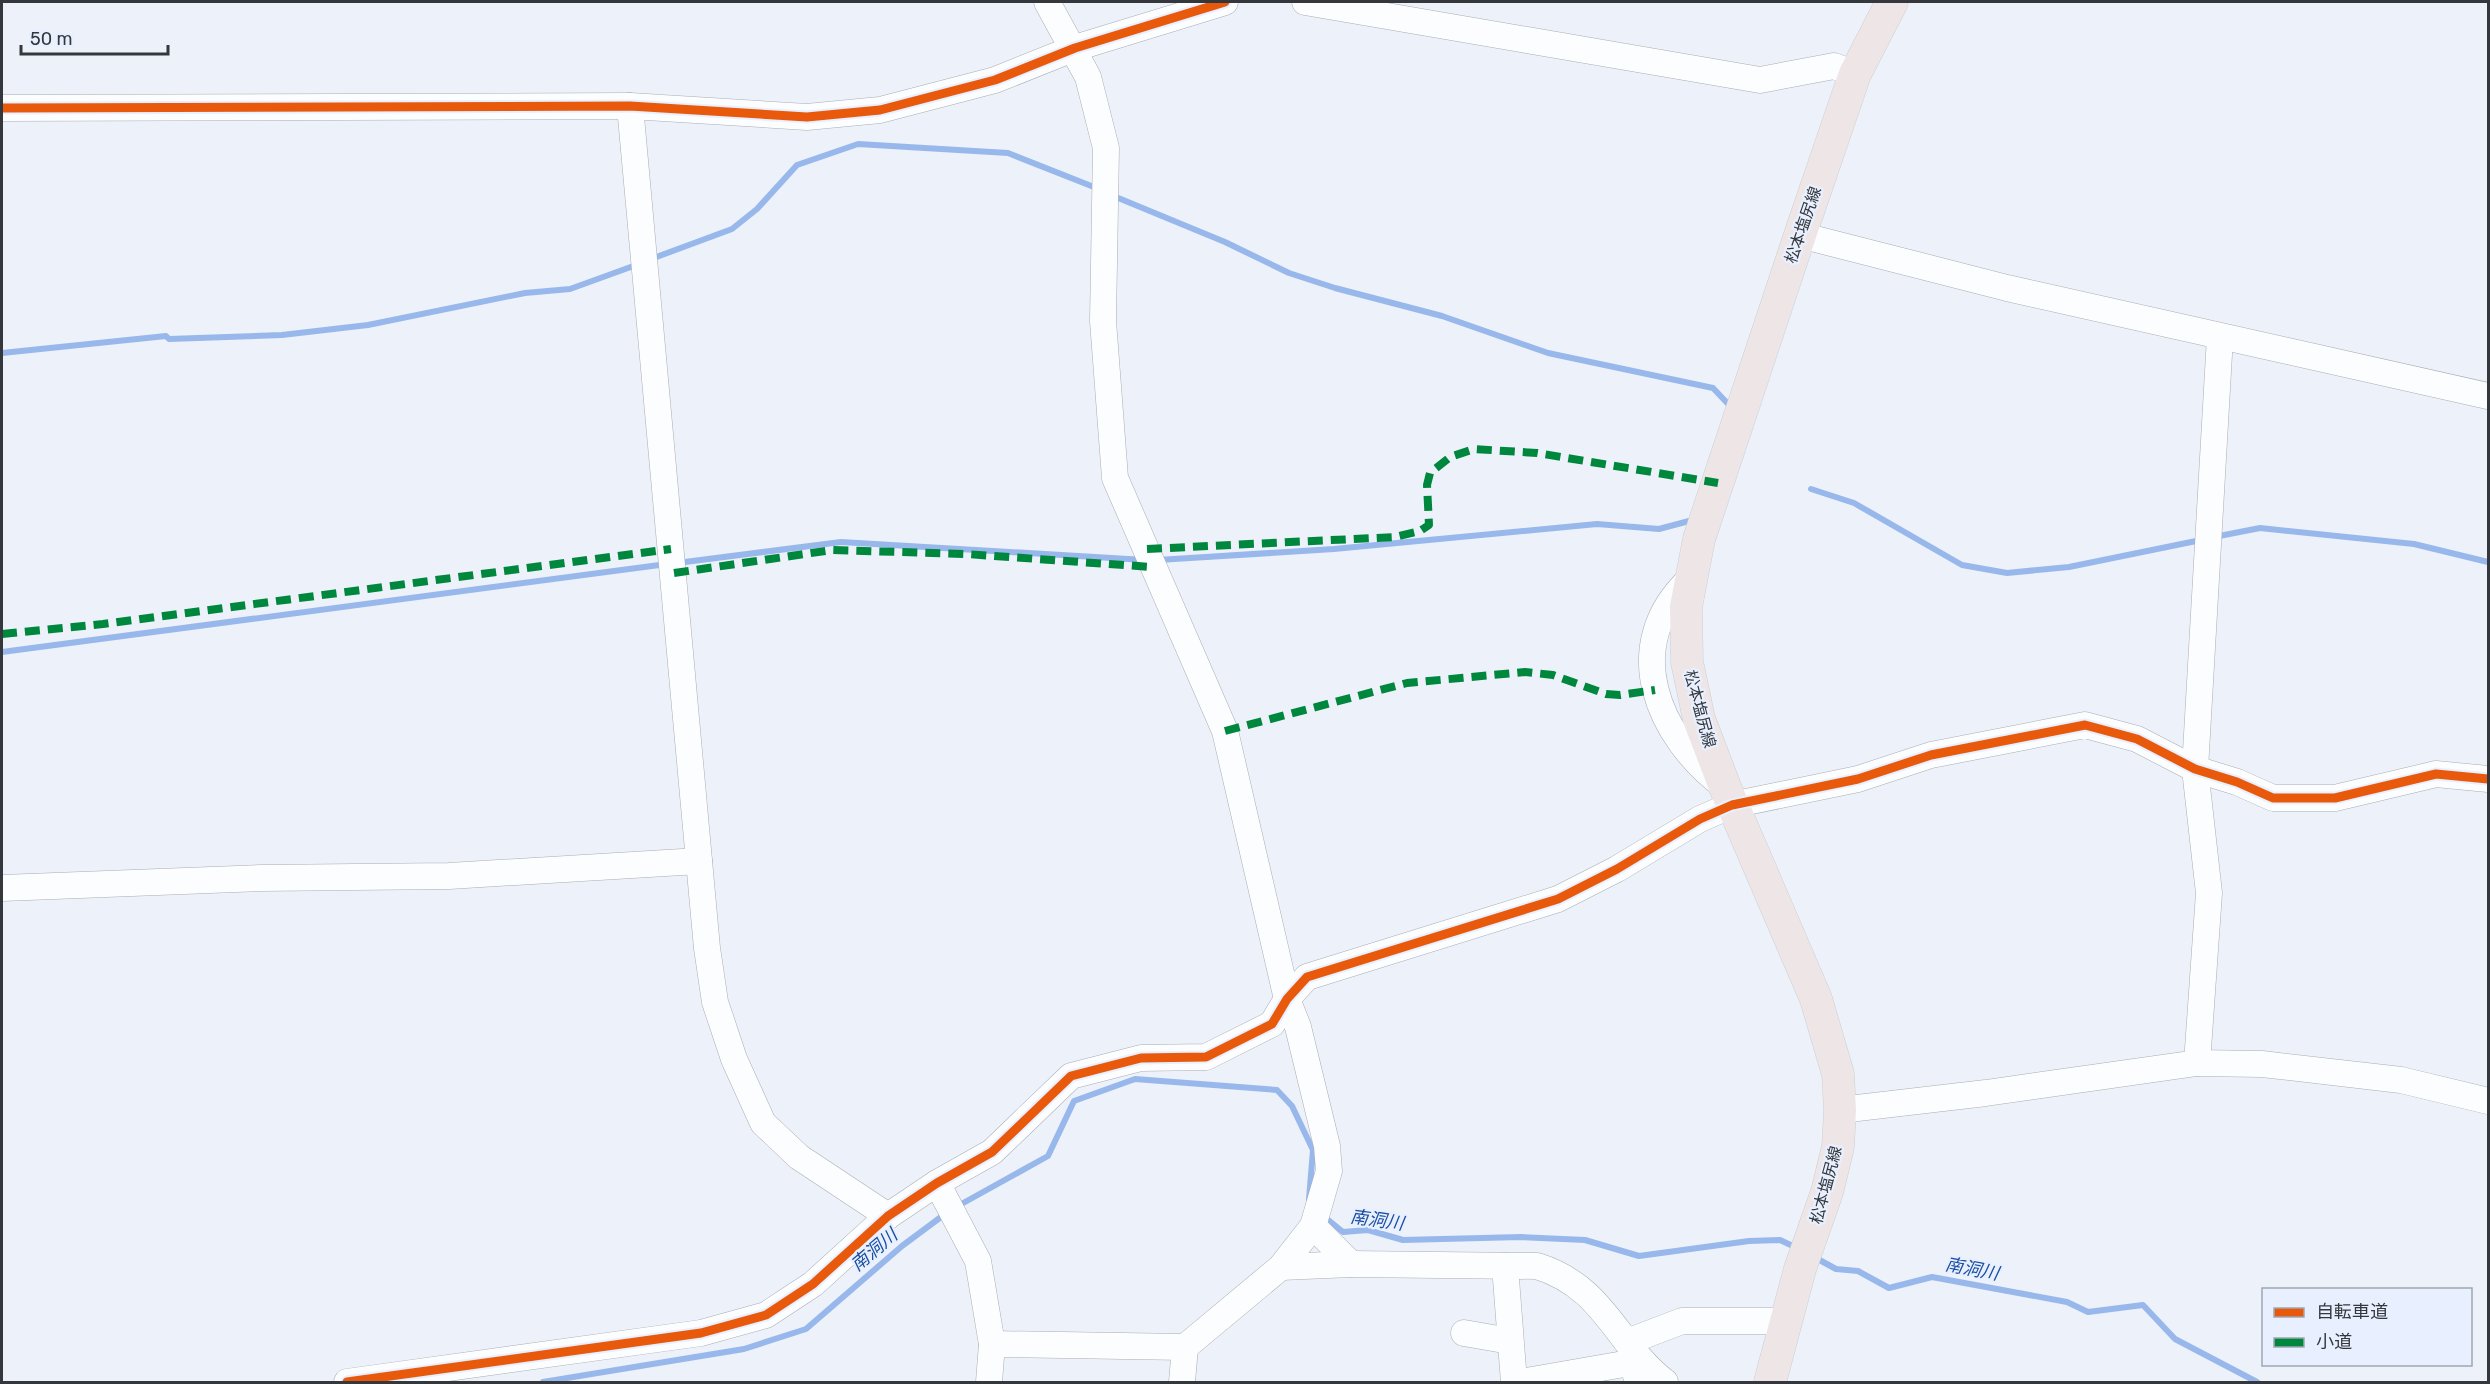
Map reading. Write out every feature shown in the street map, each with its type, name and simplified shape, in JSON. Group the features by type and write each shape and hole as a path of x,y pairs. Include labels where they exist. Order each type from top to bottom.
{"main road":[{"name":"松本塩尻線","path":"1770,1383 1800,1269 1827,1192 1838,1147 1840,1110 1838,1074 1816,999 1728,796 1691,690 1685,632 1690,579 1699,539 1855,74 1892,2"}],"street":[{"path":"992,1344 1185,1347 1281,1267 1313,1226 1329,1171 1327,1146 1298,1027 1287,999 1225,731 1115,478 1103,321 1106,148 1088,77 1075,48 1047,2"},
{"path":"2,108 630,106 807,117 880,110 994,80 1075,48 1225,2"},
{"path":"1305,2 1760,80 1834,66 1855,74"},
{"path":"630,106 699,861 715,1002 734,1059 763,1123 799,1157 888,1216"},
{"path":"1800,235 2007,288 2488,396"},
{"path":"2197,1063 2209,893 2195,769 2220,337"},
{"path":"347,1383 701,1333 766,1315 813,1284 888,1216 937,1183 992,1152 1071,1076 1141,1058 1206,1057 1272,1024 1287,999 1307,977 1558,899 1617,869 1700,819 1728,796 1858,779 1931,755 2085,725 2137,739 2195,769 2237,782 2273,798 2335,798 2436,774 2488,779"},
{"path":"2,888 261,878 449,876 699,861"},
{"path":"1840,1110 1986,1094 2197,1063 2262,1064 2401,1080 2488,1101"},
{"path":"937,1183 978,1261 992,1344 989,1383"},
{"path":"1313,1226 1351,1264"},
{"path":"1281,1267 1351,1264 1537,1266 1558,1273 1578,1285 1636,1362 1665,1383"},
{"path":"1504,1266 1514,1383"},
{"path":"1521,1383 1636,1362 1682,1321 1786,1321"},
{"path":"1464,1333 1510,1341"},
{"path":"1182,1383 1185,1347"}],"waterway":[{"path":"651,259 732,229 757,209 797,165 858,144 1008,153 1099,189"},
{"path":"1111,195 1225,242 1289,273 1335,288 1442,316 1548,353 1713,388 1730,406"},
{"path":"2,353 166,336 169,339 282,335 368,325 525,293 570,289 639,264"},
{"path":"1811,489 1854,503 1962,565 2007,573 2069,567 2201,540"},
{"path":"1158,560 1334,549 1597,524 1659,529 1689,521"},
{"path":"2214,537 2260,528 2414,544 2488,562"},
{"path":"677,563 841,542 1145,560"},
{"path":"2,652 667,564"},
{"name":"南洞川","path":"956,1207 1048,1156 1074,1101 1135,1079 1277,1090 1292,1106 1313,1150 1309,1199"},
{"name":"南洞川","path":"543,1382 744,1349 806,1329 902,1246 945,1214"},
{"name":"南洞川","path":"1322,1215 1343,1232 1368,1230 1403,1240 1521,1237 1585,1240 1639,1256 1749,1241 1780,1240 1797,1248"},
{"name":"南洞川","path":"1814,1257 1836,1269 1858,1271 1889,1288 1932,1277 2067,1302 2088,1312 2143,1305 2175,1339 2257,1382"}],"marked path":[{"path":"1147,549 1395,537 1420,531 1429,525 1427,485 1430,473 1450,457 1474,449 1537,453 1718,483"},
{"path":"2,634 103,624 671,549"},
{"path":"674,573 832,550 966,554 1152,567"},
{"path":"1225,731 1407,683 1525,672 1553,675 1606,694 1620,695 1655,690"}],"cycle path":[{"path":"2,108 630,106 807,117 880,110 995,80 1075,48 1225,2"},
{"path":"347,1382 701,1333 766,1315 813,1284 888,1216 937,1183 992,1152 1071,1076 1141,1058 1206,1057 1272,1024 1287,999 1307,977 1558,899 1617,869 1700,819 1732,805 1858,779 1931,755 2085,725 2137,739 2195,769 2237,782 2273,798 2335,798 2436,774 2488,779"}]}
